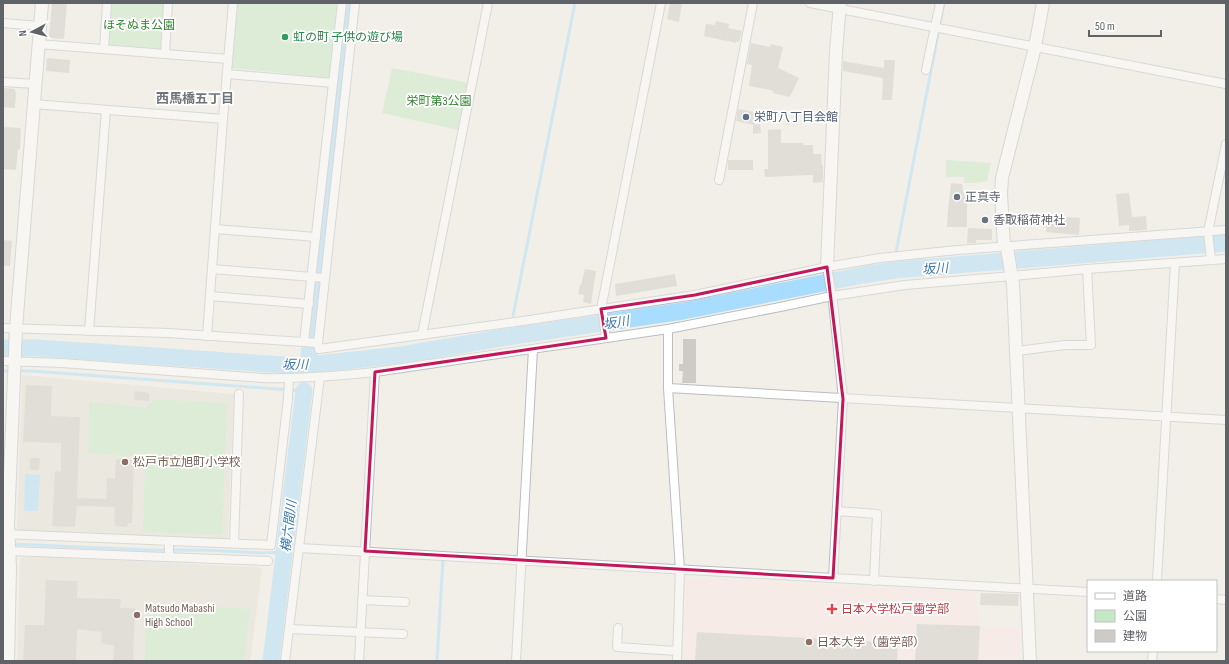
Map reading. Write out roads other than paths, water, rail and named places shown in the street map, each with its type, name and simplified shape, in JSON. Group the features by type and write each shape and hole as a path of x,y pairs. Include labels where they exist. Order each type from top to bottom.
{"street":[{"path":"8,661 9,551 6,534 11,361 16,333 42,3"},
{"path":"104,49 107,3"},
{"path":"165,54 168,3"},
{"path":"207,336 233,3"},
{"path":"304,342 342,3"},
{"path":"355,3 325,278 316,343 319,349 602,311 913,254 1006,249 1209,234 1226,230"},
{"path":"422,335 488,3"},
{"path":"606,336 602,311 661,3"},
{"path":"719,180 752,3"},
{"path":"810,3 839,6 935,28 1226,84"},
{"path":"926,70 940,3"},
{"path":"1030,661 1012,275 1004,245 1001,183 1034,47 1043,3"},
{"path":"833,578 843,399 827,269 839,6"},
{"path":"3,22 40,26"},
{"path":"38,44 228,59"},
{"path":"227,74 333,83"},
{"path":"3,82 35,84"},
{"path":"33,104 223,118"},
{"path":"89,330 106,110"},
{"path":"1211,258 1209,234 1226,144"},
{"path":"215,229 316,237"},
{"path":"11,361 293,378 317,377 375,372 533,349 606,336 668,329 780,307 831,294 905,284 1175,263 1211,258 1226,259"},
{"path":"1157,580 1175,263"},
{"path":"212,269 325,278"},
{"path":"1016,351 1065,345 1091,345 1087,269"},
{"path":"210,296 309,304"},
{"path":"3,328 16,333 89,330 316,343"},
{"path":"668,329 668,388 680,570 677,661"},
{"path":"516,661 533,349"},
{"path":"359,661 375,372"},
{"path":"285,661 299,548 317,377"},
{"path":"6,534 170,542 271,544 288,406 287,394 293,378"},
{"path":"668,388 1226,420"},
{"path":"234,543 239,394"},
{"path":"837,511 877,514 874,580"},
{"path":"168,557 170,542"},
{"path":"299,548 1087,592"},
{"path":"9,551 268,561"},
{"path":"362,600 405,602"},
{"path":"618,628 617,648 677,651"},
{"path":"289,629 403,634"}],"water":[{"path":"25,474 40,475 38,511 24,511"}],"waterway":[{"path":"308,364 348,3"},
{"path":"513,316 575,3"},
{"path":"895,270 897,247 944,3"},
{"name":"坂川","path":"3,348 38,348 298,366 401,355 501,338 683,311 895,270 1226,243"},
{"path":"3,371 11,371"},
{"path":"17,371 304,391"},
{"name":"横六間川","path":"271,661 304,391"},
{"path":"11,544 148,550 205,550 263,553 285,552"},
{"path":"437,661 443,559"}],"place":[{"name":"虹の町 子供の遊び場","path":"285,37"},
{"name":"栄町八丁目会館","path":"746,117"},
{"name":"正真寺","path":"957,197"},
{"name":"香取稲荷神社","path":"985,220"},
{"name":"松戸市立旭町小学校","path":"125,462"},
{"name":"日本大学松戸歯学部","path":"832,609"},
{"name":"Matsudo Mabashi High School","path":"137,615"},
{"name":"日本大学（歯学部）","path":"809,642"}],"district":[{"name":"西馬橋五丁目","path":"195,98"}],"park label":[{"name":"ほそぬま公園","path":"139,25"},
{"name":"栄町第3公園","path":"439,101"}]}
